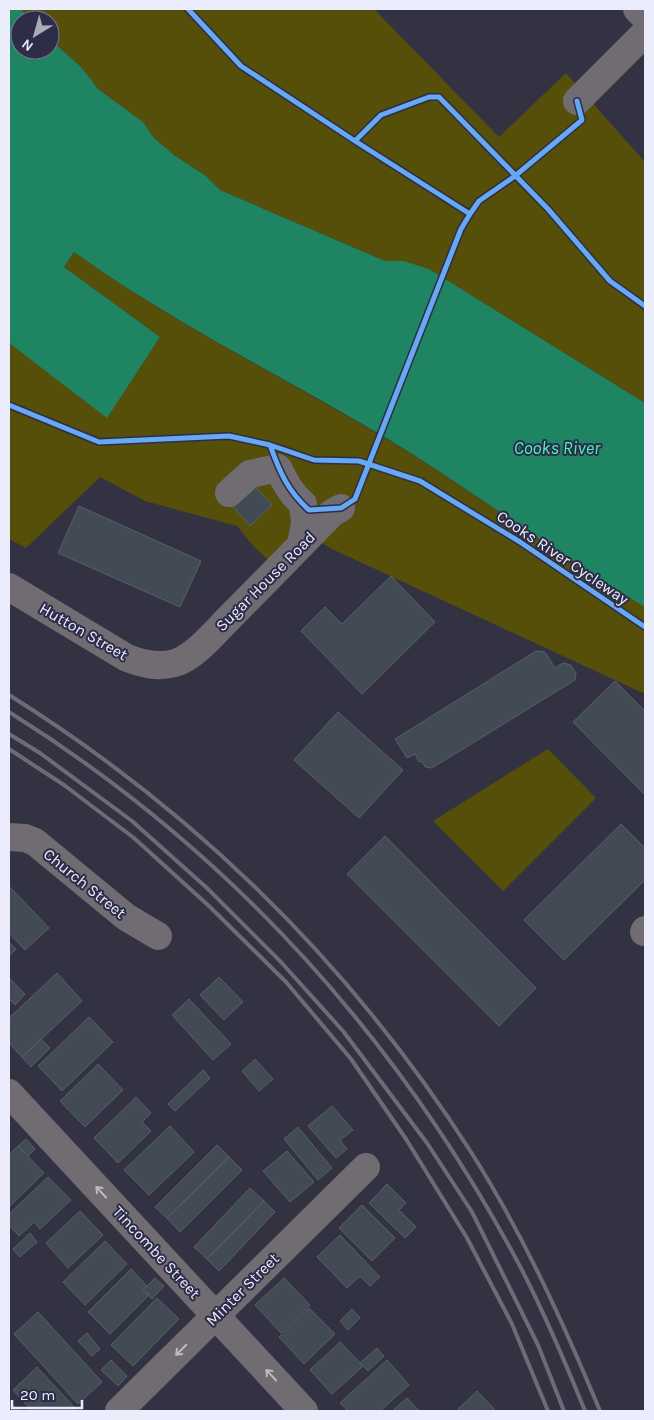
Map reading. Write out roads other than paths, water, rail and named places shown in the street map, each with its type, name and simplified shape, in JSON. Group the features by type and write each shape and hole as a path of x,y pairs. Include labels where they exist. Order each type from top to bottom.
{"street":[{"path":"637,9 645,17"},
{"path":"577,101 645,34"},
{"path":"229,493 250,474 278,468 286,484 303,504 305,524 301,545"},
{"name":"Sugar House Road","path":"190,655 332,513 341,508"},
{"name":"Hutton Street","path":"9,587 127,658 143,664 158,666 176,662 190,655"},
{"name":"Church Street","path":"9,837 25,838 35,842 126,917 158,936"},
{"name":"Tincombe Street","path":"9,1093 304,1411"},
{"name":"Minter Street","path":"119,1411 366,1167"}],"water":[{"name":"Cooks River","path":"9,9 21,9 10,10 10,60 60,60 60,48 82,68 98,89 143,122 154,138 174,155 206,176 220,190 385,261 404,261 429,269 645,403 645,607 579,566 419,458 189,326 74,252 64,267 160,337 107,418 9,343"}],"railway":[{"path":"9,695 78,741 143,790 206,842 266,898 322,957 375,1019 425,1084 490,1183 541,1279 600,1411"},
{"path":"9,712 90,766 166,826 237,889 304,957 365,1030 422,1106 475,1187 523,1272 556,1341 585,1411"},
{"path":"9,734 40,753 132,821 207,888 280,961 343,1031 427,1143 472,1212 538,1345 564,1411"},
{"path":"9,749 64,785 134,838 209,906 286,982 351,1059 406,1139 467,1238 512,1324 548,1411"}]}
